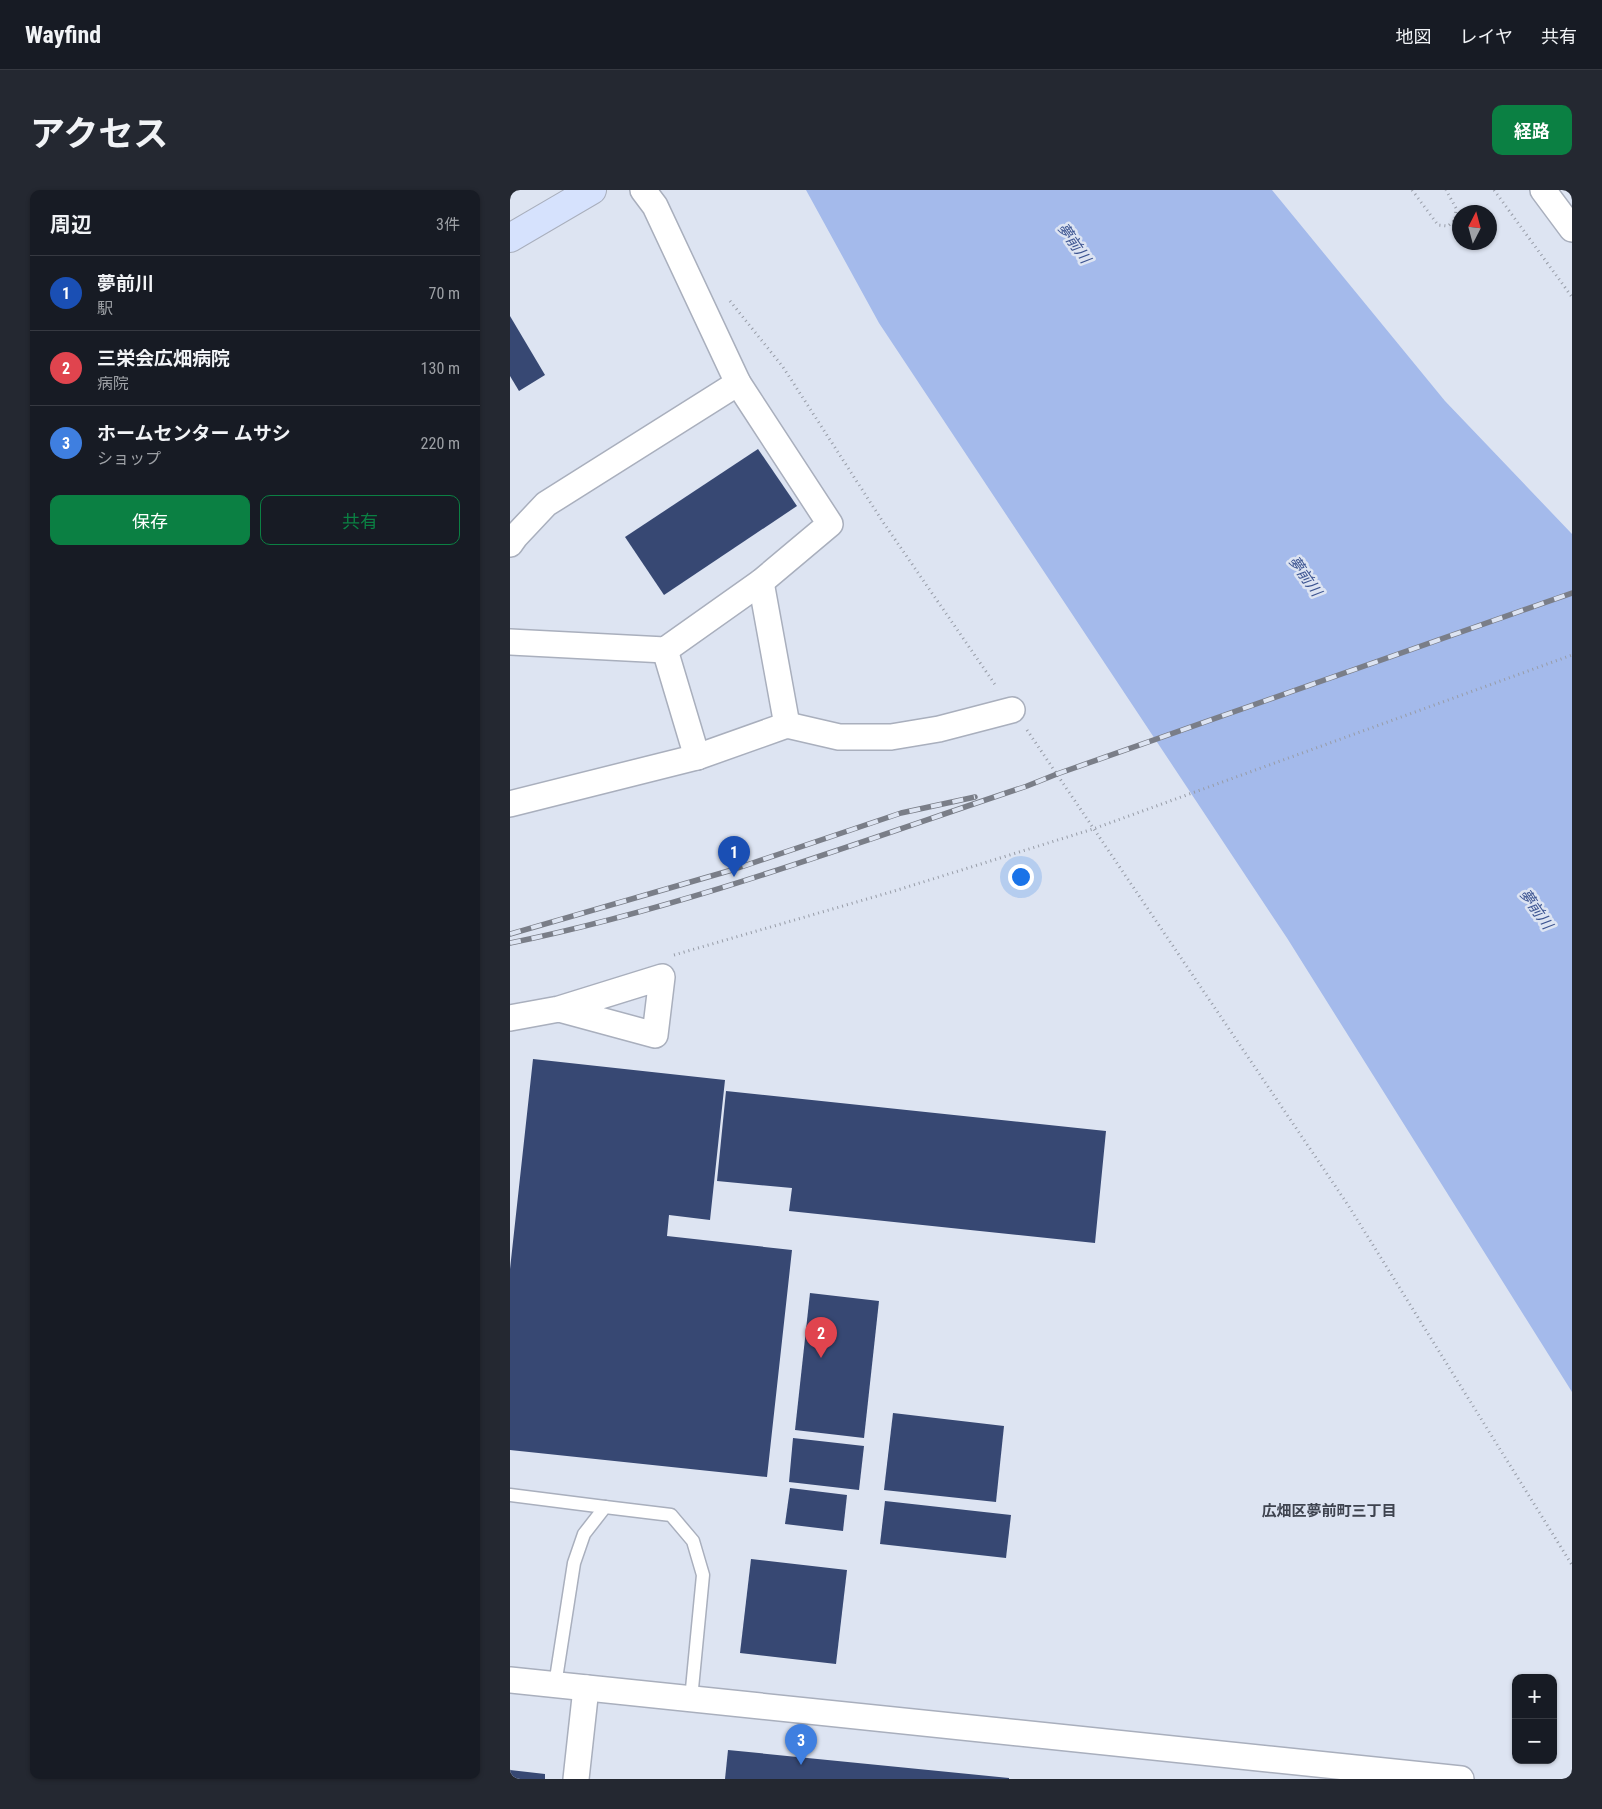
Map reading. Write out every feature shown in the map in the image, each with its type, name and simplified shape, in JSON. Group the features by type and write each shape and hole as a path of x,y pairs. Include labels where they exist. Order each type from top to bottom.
{"main road":[{"path":"510,238 592,190"}],"street":[{"path":"510,642 665,650 761,582 830,524 738,383 655,206 643,190"},
{"path":"1543,190 1572,229"},
{"path":"510,544 546,504 738,383"},
{"path":"761,582 787,725"},
{"path":"665,650 697,757"},
{"path":"510,804 697,757 787,725 839,737 891,737 939,729 1012,710"},
{"path":"510,1018 559,1009 662,977 655,1035 559,1009"},
{"path":"510,1680 1461,1779"},
{"path":"576,1779 586,1688"}],"lane":[{"path":"510,1496 671,1515 693,1540 703,1574 691,1699"},
{"path":"555,1685 574,1563 584,1534 605,1507"}],"path":[{"path":"1412,190 1438,225 1448,226 1455,220 1456,208 1446,190"},
{"path":"1494,190 1572,297"},
{"path":"783,367 883,522 1057,774 1348,1205 1572,1565"},
{"path":"662,977 660,959 891,892 1093,828 1572,655"}],"water":[{"path":"806,190 1272,190 1445,401 1572,534 1572,1392 1287,938 879,323"}],"building":[{"path":"510,316 545,375 519,391 510,376"},
{"path":"758,449 797,506 664,595 625,537"},
{"path":"533,1059 725,1080 710,1220 669,1215 667,1236 792,1250 767,1477 510,1450 510,1269"},
{"path":"726,1091 1106,1131 1095,1243 789,1211 792,1188 717,1181"},
{"path":"810,1293 879,1301 864,1438 795,1430"},
{"path":"893,1413 1004,1426 996,1502 884,1490"},
{"path":"793,1438 864,1446 859,1490 789,1482"},
{"path":"790,1488 847,1495 843,1531 785,1524"},
{"path":"885,1501 1011,1515 1006,1558 880,1544"},
{"path":"751,1559 847,1570 836,1664 740,1653"},
{"path":"728,1750 1009,1778 1009,1779 725,1779"},
{"path":"510,1770 545,1774 545,1779 510,1779"}],"railway":[{"path":"510,943 576,928 706,893 835,851 1027,786 1572,593"},
{"path":"510,934 732,870 901,813 975,797"}],"place":[{"name":"夢前川","path":"734,877"},
{"name":"三栄会広畑病院","path":"821,1358"},
{"name":"ホームセンター ムサシ","path":"801,1765"}],"district":[{"name":"広畑区夢前町三丁目","path":"1329,1511"}]}
